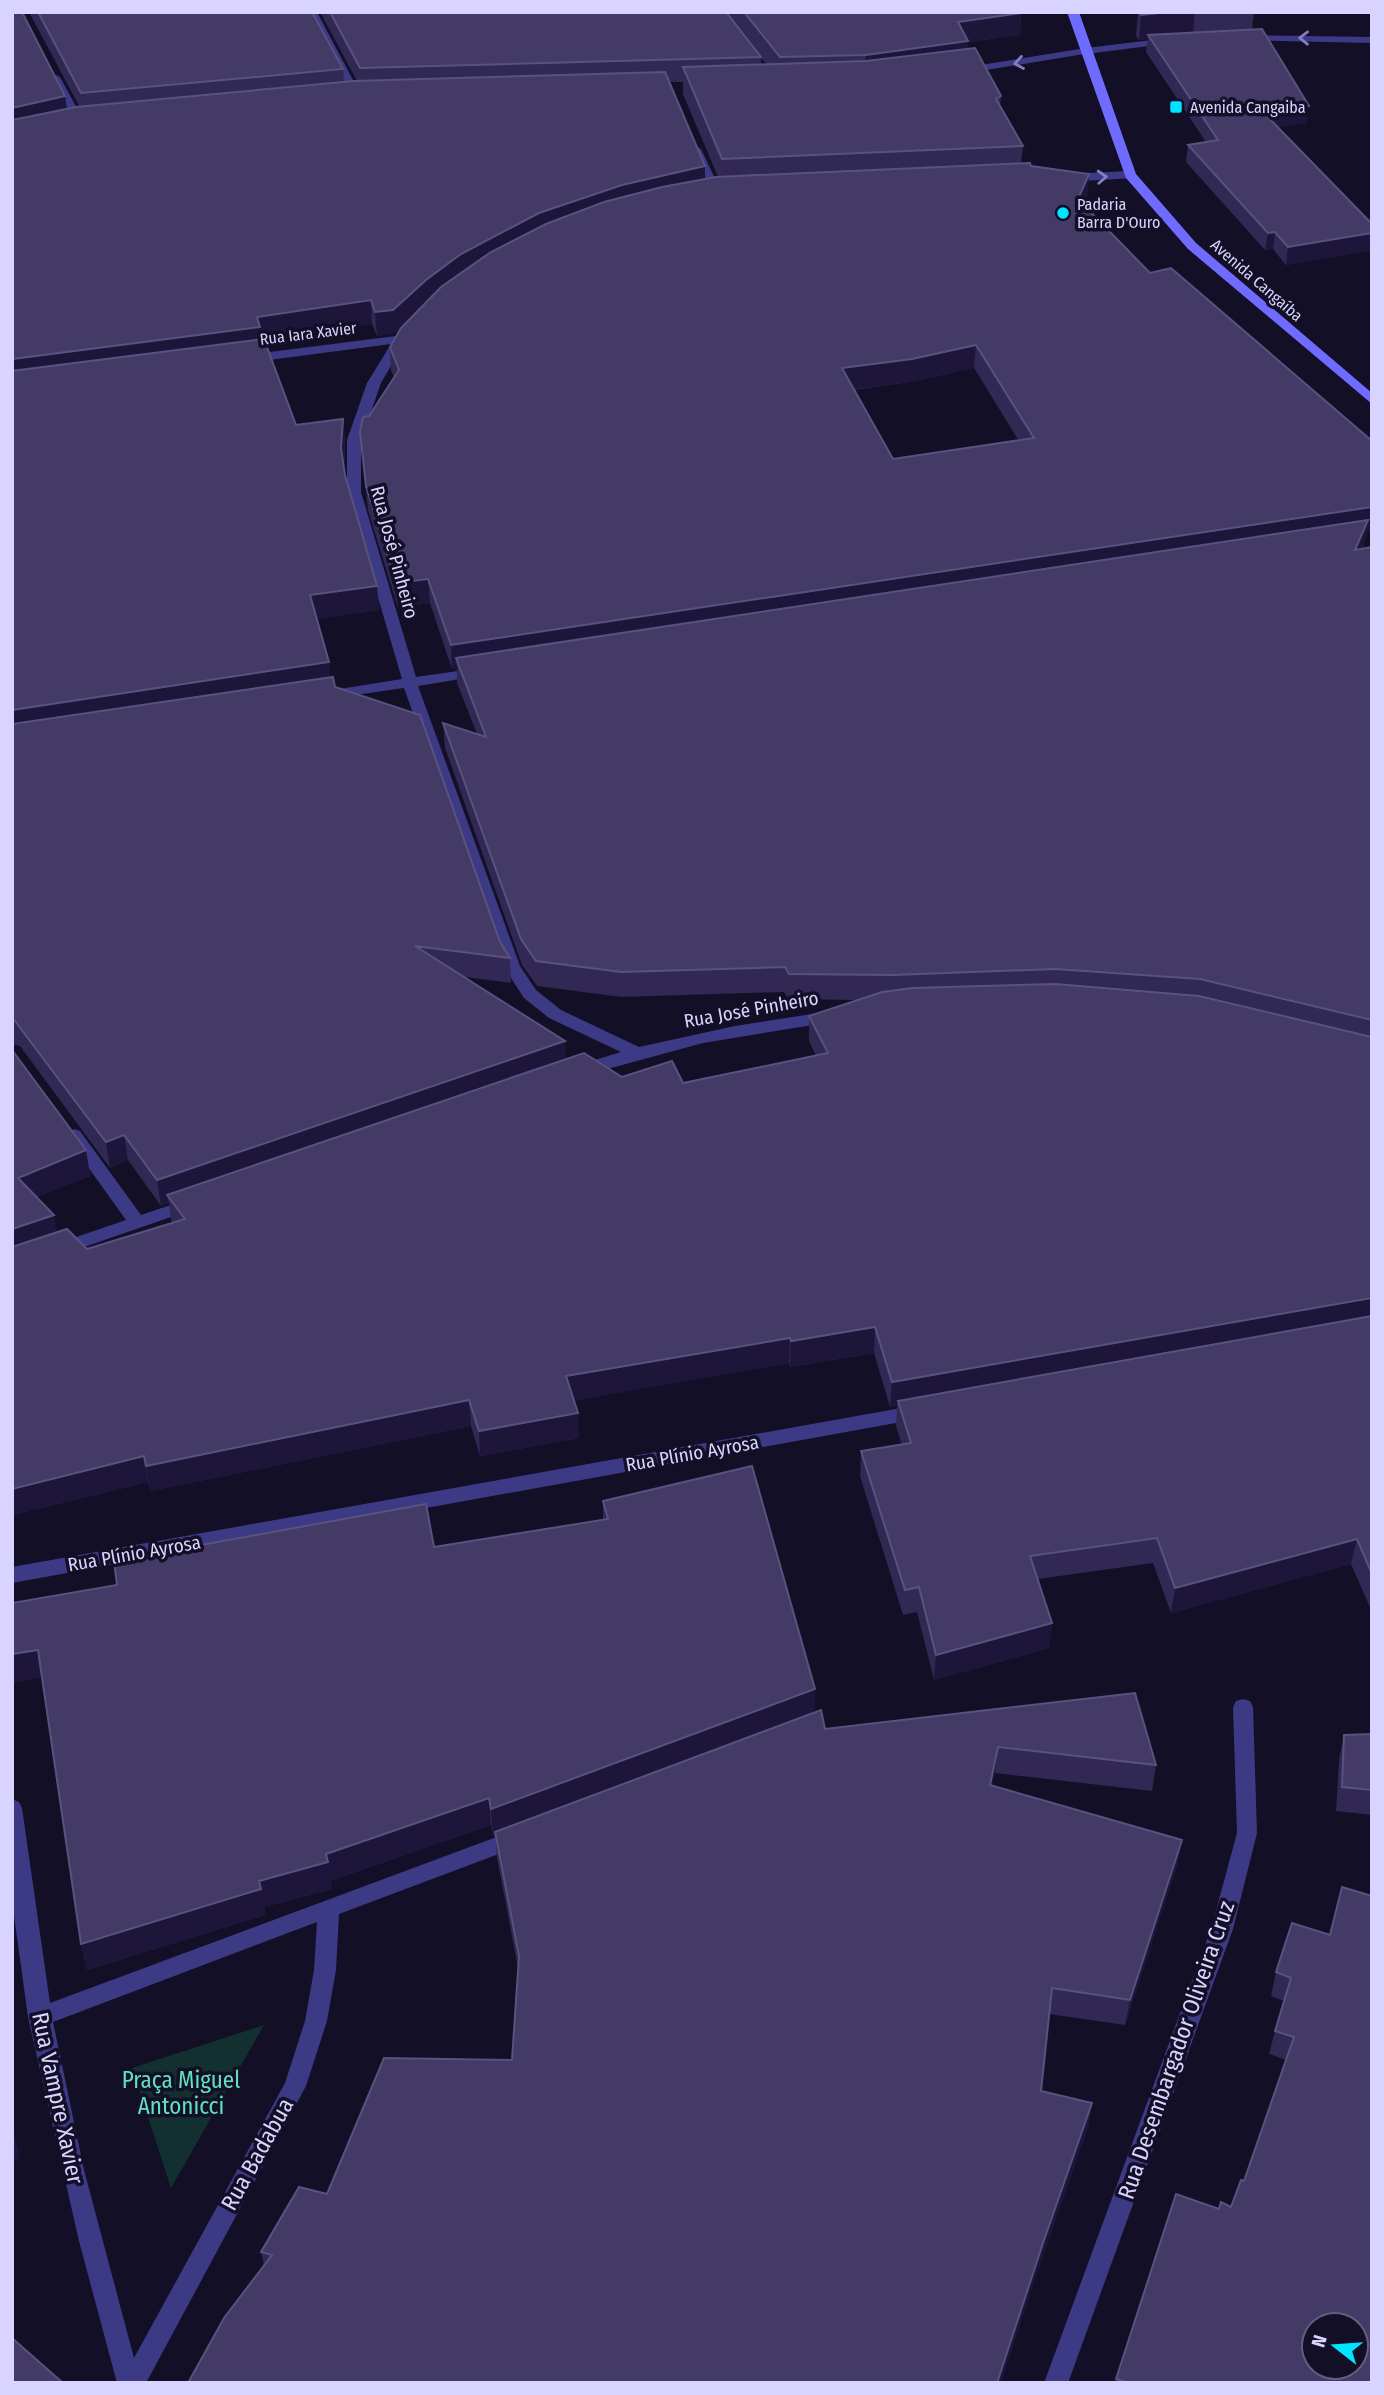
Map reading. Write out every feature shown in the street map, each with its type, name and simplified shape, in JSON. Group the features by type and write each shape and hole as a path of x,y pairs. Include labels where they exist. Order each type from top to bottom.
{"main road":[{"path":"1073,12 1130,176"},
{"name":"Avenida Cangaíba","path":"1130,176 1192,246 1372,400"}],"street":[{"path":"311,12 356,97"},
{"path":"1234,38 1372,40"},
{"path":"946,74 1086,51 1183,41"},
{"path":"46,62 85,123 65,126"},
{"path":"343,99 370,97"},
{"path":"689,134 717,194"},
{"path":"1047,179 1130,176"},
{"name":"Rua José Pinheiro","path":"416,323 400,339 374,383 354,440 354,492 410,683 512,967 530,994 555,1014 635,1052"},
{"name":"Rua Iara Xavier","path":"234,360 400,339"},
{"path":"314,697 492,670"},
{"name":"Rua José Pinheiro","path":"557,1079 635,1052 774,1024 842,1015"},
{"path":"60,1116 138,1223"},
{"path":"12,1266 204,1200"},
{"name":"Rua Plínio Ayrosa","path":"12,1574 932,1410"},
{"name":"Rua Desembargador Oliveira Cruz","path":"1056,2383 1222,1929 1247,1833 1243,1707"},
{"name":"Rua Vampre Xavier","path":"12,1808 39,2017 92,2254 131,2383"},
{"path":"39,2017 535,1832"},
{"name":"Rua Badabua","path":"131,2383 295,2085 316,2021 325,1970 329,1909"}],"green space":[{"name":"Praça Miguel Antonicci","path":"264,2025 171,2188 132,2068"}],"building":[{"path":"12,12 22,12 65,96 12,108"},
{"path":"38,12 312,12 343,69 81,93"},
{"path":"330,12 726,12 761,57 360,68"},
{"path":"744,12 1021,13 958,22 968,41 866,55 780,57"},
{"path":"1139,12 1167,12 1141,15"},
{"path":"1262,29 1309,106 1263,112 1372,224 1372,233 1288,247 1275,232 1268,233 1188,145 1218,140 1148,35"},
{"path":"975,48 1001,96 996,99 1023,146 722,159 683,67 866,61"},
{"path":"665,72 705,166 622,185 539,213 461,254 426,280 393,310 375,312 371,300 257,317 260,327 12,359 12,120 76,107 354,81"},
{"path":"1030,163 1031,166 1089,174 1078,199 1150,273 1171,268 1372,441 1372,507 451,645 428,579 396,583 366,486 360,432 363,417 369,416 399,370 390,347 401,328 441,287 491,252 546,224 604,202 716,177","holes":["976,345 1034,438 893,459 842,368 912,359"]},
{"path":"264,339 296,425 343,419 341,448 345,475 377,586 310,595 329,662 12,710 12,371"},
{"path":"1368,520 1355,550 1372,547 1372,1020 1200,979 1055,969 893,975 789,974 785,967 621,972 536,961 521,939 443,723 486,737 456,658"},
{"path":"333,677 335,687 420,715 500,942 510,958 415,946 565,1041 157,1180 124,1135 106,1142 12,1020 12,724"},
{"path":"1055,984 1199,996 1372,1037 1372,1298 892,1382 875,1327 791,1341 790,1338 566,1376 578,1413 479,1431 469,1400 146,1466 144,1456 12,1489 12,1247 67,1229 87,1249 185,1219 167,1195 584,1053 622,1077 672,1061 683,1083 828,1053 809,1016 882,992 913,988"},
{"path":"12,1050 86,1150 18,1178 54,1215 12,1229"},
{"path":"1372,1316 1372,1574 1357,1539 1175,1588 1157,1538 1030,1556 1052,1623 936,1655 919,1587 905,1590 861,1451 911,1443 898,1401"},
{"path":"752,1466 815,1689 491,1809 489,1798 326,1854 328,1862 259,1881 261,1889 81,1944 38,1650 12,1654 12,1603 117,1585 114,1561 426,1504 434,1547 608,1519 603,1501"},
{"path":"1135,1693 1156,1765 998,1747 990,1785 1182,1840 1130,2000 1052,1988 1041,2091 1092,2103 997,2383 188,2383 224,2318 272,2255 261,2252 299,2187 327,2194 384,2058 512,2060 519,1956 495,1832 821,1710 825,1729"},
{"path":"1372,1734 1372,1790 1342,1787 1344,1735"},
{"path":"1342,1887 1372,1896 1372,2383 1128,2383 1116,2379 1176,2194 1219,2209 1221,2202 1231,2207 1241,2180 1244,2181 1294,2037 1275,2031 1291,1978 1276,1972 1292,1923 1330,1935"},
{"path":"12,2338 63,2383 12,2383"}],"place":[{"name":"Avenida Cangaiba","path":"1176,107"},
{"name":"Padaria Barra D'Ouro","path":"1063,213"}]}
